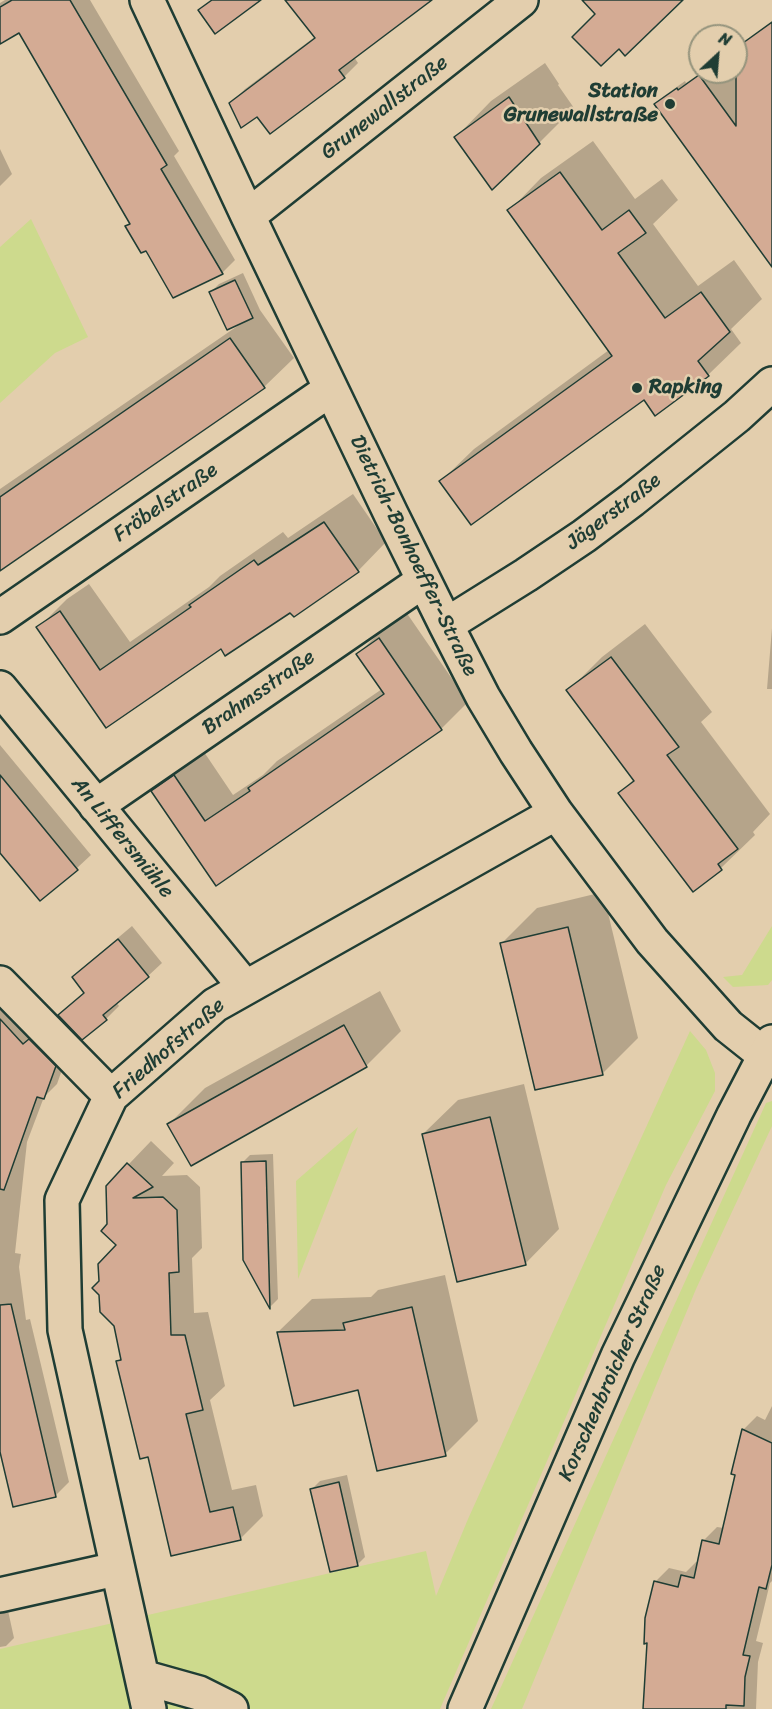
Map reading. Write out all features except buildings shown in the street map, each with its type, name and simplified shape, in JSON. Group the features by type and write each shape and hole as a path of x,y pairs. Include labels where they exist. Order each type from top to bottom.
{"street":[{"name":"Dietrich-Bonhoeffer-Straße","path":"147,0 423,581 483,697 556,813 652,941 728,1026 769,1053"},
{"name":"Grunewallstraße","path":"248,216 521,0"},
{"name":"Jägerstraße","path":"446,625 584,536 737,416 772,384"},
{"name":"Fröbelstraße","path":"0,617 331,389"},
{"name":"Brahmsstraße","path":"96,806 423,581"},
{"name":"An Liffersmühle","path":"0,688 245,987"},
{"name":"Friedhofstraße","path":"149,1709 65,1330 62,1200 111,1096 215,1005 556,813"},
{"path":"0,983 111,1096"},
{"name":"Korschenbroicher Straße","path":"465,1709 618,1356 725,1133 769,1053"},
{"path":"0,1595 117,1569"},
{"path":"142,1677 199,1693 231,1709"}],"green space":[{"path":"31,219 88,337 55,353 0,403 0,247"},
{"path":"772,926 772,980 768,985 733,987 723,977 742,975"},
{"path":"690,1031 706,1050 715,1073 715,1091 666,1185 440,1709 0,1709 0,1649 426,1551 436,1596 468,1519"},
{"path":"772,1101 772,1126 696,1289 522,1709 491,1709 766,1103"},
{"path":"358,1127 298,1279 296,1181"}],"place":[{"name":"Station Grunewallstraße","path":"670,104"},
{"name":"Rapking","path":"637,388"}]}
